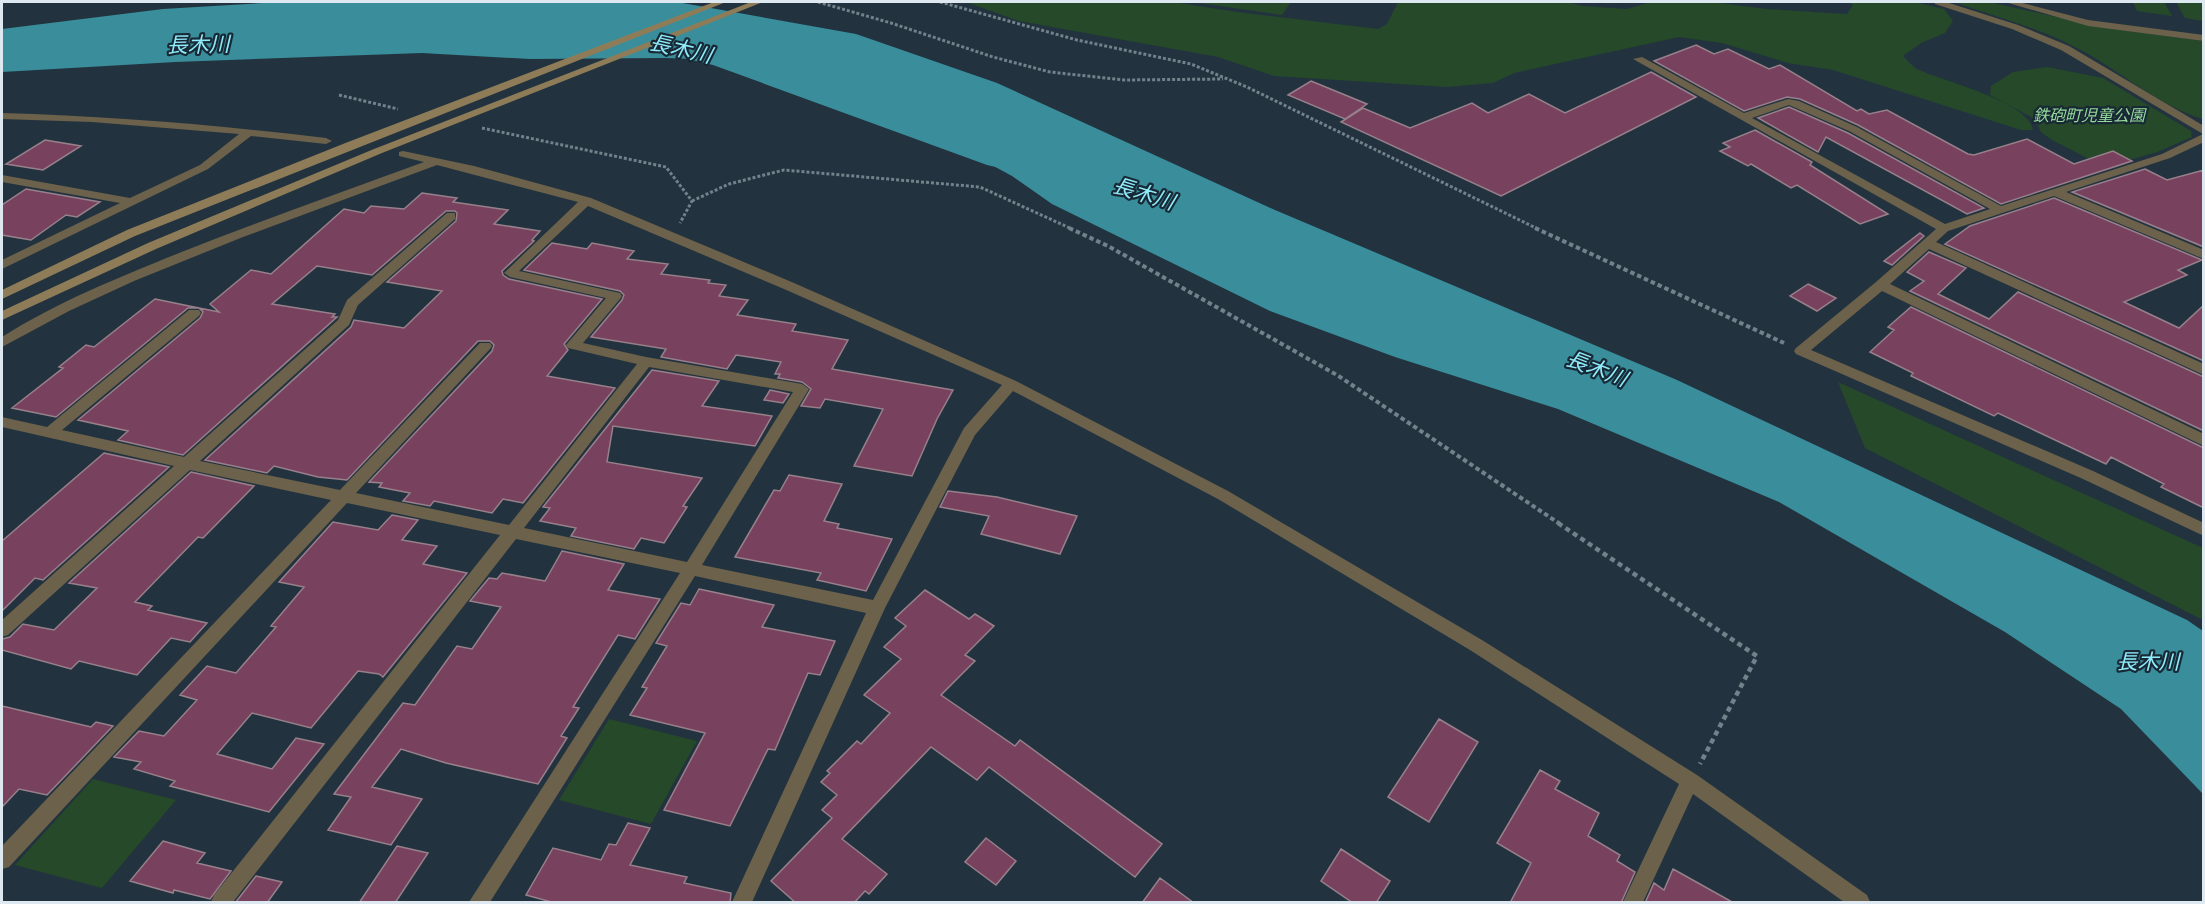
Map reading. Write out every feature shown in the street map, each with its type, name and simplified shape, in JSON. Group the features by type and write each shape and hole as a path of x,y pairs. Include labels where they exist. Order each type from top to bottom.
{"street":[{"path":"2,295 131,233 352,144 721,2"},
{"path":"2,316 152,246 378,151 758,2"},
{"path":"1938,2 2015,27 2065,48 2204,131"},
{"path":"2010,2 2088,23 2204,38"},
{"path":"1638,58 1944,228"},
{"path":"1744,117 1788,102 1795,103 1853,129 2000,210"},
{"path":"2,116 92,119 326,141"},
{"path":"2,265 204,168 249,132"},
{"path":"2204,137 2166,156 1944,228 1929,244 1801,351 2077,470 2204,530"},
{"path":"403,154 470,168 587,201 789,286 1011,384 1223,495 1476,645 1690,781 1860,903"},
{"path":"2,343 35,321 135,276 243,232 434,162"},
{"path":"2,178 132,202"},
{"path":"2055,192 2204,255"},
{"path":"479,903 802,390 646,362 573,345 615,296 510,273 587,201"},
{"path":"2,630 184,463 344,321 352,303 451,216"},
{"path":"1929,244 2204,370"},
{"path":"1881,285 2204,441"},
{"path":"50,432 194,313"},
{"path":"2,860 485,346"},
{"path":"221,903 646,362"},
{"path":"749,899 877,608 969,432 1011,384"},
{"path":"2,422 690,571 877,608"},
{"path":"1633,903 1690,781"}],"path":[{"path":"818,2 891,23 993,57 1050,72 1124,80 1227,79"},
{"path":"940,2 1077,40 1191,64 1227,79 1547,234 1801,351"},
{"path":"339,95 403,110"},
{"path":"479,127 666,167 692,201"},
{"path":"672,237 692,201 729,184 784,170 980,187 1108,246 1337,375 1757,656 1690,781"}],"green space":[{"path":"966,2 1173,2 1378,29 1387,24 1398,2 1567,2 1583,6 1627,9 1651,2 1712,2 1766,9 1847,14 1853,5 1849,2 1914,2 1944,9 1953,21 1945,33 1921,43 1903,56 1911,65 2001,101 2017,110 2028,120 2033,130 2021,130 1833,70 1788,63 1722,43 1679,37 1514,73 1493,83 1447,87 1274,76 1218,57 1019,21"},
{"path":"1192,2 1291,2 1282,15"},
{"path":"1954,2 1989,2 2101,27 2203,41 2203,119 2169,105 2061,40"},
{"path":"2133,2 2164,2 2172,16 2137,11"},
{"path":"2176,2 2203,2 2203,21 2185,18"},
{"name":"鉄砲町児童公園","path":"2047,67 2103,78 2191,131 2192,137 2157,152 2105,167 2052,140 2041,132 2035,119 1990,95 1991,86 2013,72"},
{"path":"1838,382 2203,548 2203,620 1865,448"},
{"path":"609,719 697,741 651,824 559,800"},
{"path":"93,779 176,800 102,888 15,865"}],"water":[{"path":"281,2 677,2 856,34 997,83 1275,210 1677,380 2187,620 2203,631 2203,794 2121,709 2005,632 1779,502 1558,409 1395,357 1270,311 1052,204 1012,176 892,111 764,61 665,58 530,59 422,53 175,62 2,72 2,29 163,9"}],"building":[{"path":"1696,45 1714,54 1728,49 1769,69 1780,65 1857,111 1861,109 1869,114 1887,110 1968,154 1974,155 2027,139 2074,164 2113,151 2132,161 2001,204 1858,125 1800,99 1787,97 1744,111 1654,61"},
{"path":"1651,72 1696,97 1501,196 1341,122 1363,108 1410,128 1472,103 1488,113 1529,94 1565,113"},
{"path":"1311,81 1367,104 1345,119 1288,95"},
{"path":"1789,107 1848,133 1984,208 1967,214 1826,137 1818,152 1758,118"},
{"path":"1755,130 1812,162 1810,165 1888,214 1860,224 1797,185 1791,188 1751,164 1748,166 1720,151 1730,147 1723,143"},
{"path":"45,140 81,146 43,170 6,164"},
{"path":"2145,169 2167,180 2204,170 2204,247 2072,192"},
{"path":"26,189 100,202 77,217 66,215 31,240 2,235 2,205"},
{"path":"422,193 457,198 453,202 508,210 494,224 540,231 532,240 534,241 502,271 503,275 509,279 602,299 564,344 568,350 547,376 615,388 523,503 503,499 492,513 434,501 430,506 403,501 410,493 379,487 382,483 369,482 492,351 494,345 490,341 478,341 347,480 318,477 274,466 267,473 205,460 351,327 354,320 404,328 442,291 387,282 456,221 455,211 446,211 372,275 317,266 272,304 335,314 332,317 337,317 183,455 118,440 128,431 78,420 200,318 203,312 199,308 219,312 210,304 251,270 271,274 344,209 364,213 371,206 404,209"},
{"path":"2054,198 2202,260 2178,270 2187,275 2124,302 2179,328 2204,305 2204,361 1945,244 1970,226"},
{"path":"1920,233 1924,236 1892,265 1884,261"},
{"path":"552,243 587,249 592,243 634,251 627,259 668,264 661,274 710,280 708,283 726,285 719,296 748,300 737,315 796,324 792,331 848,340 832,369 953,390 937,419 912,476 854,466 883,409 825,399 820,408 801,406 811,389 802,382 778,378 780,374 775,374 781,362 736,355 727,369 661,357 666,349 591,337 624,295 620,291 524,270"},
{"path":"1929,252 1966,268 1938,294 1989,319 2018,292 2204,377 2204,431 1910,291 1924,281 1907,272"},
{"path":"1808,284 1836,298 1817,311 1790,296"},
{"path":"155,299 199,308 188,308 56,417 12,408 63,368 59,367 86,345 94,347"},
{"path":"1911,307 2204,448 2204,508 2161,487 2164,484 2111,457 2106,464 1998,413 1994,416 1911,376 1913,373 1870,352 1894,330 1888,327"},
{"path":"652,370 719,381 702,406 772,416 755,446 613,426 607,462 702,478 683,506 687,507 664,543 641,538 634,549 571,536 576,528 540,521 550,508 543,507"},
{"path":"770,390 789,394 783,403 764,400"},
{"path":"104,453 169,467 43,580 35,578 2,611 2,541"},
{"path":"191,472 254,486 203,538 198,537 135,602 152,606 148,610 207,623 190,642 171,638 137,675 79,661 71,669 2,650 2,639 10,637 23,624 54,630 97,588 69,583"},
{"path":"789,475 842,484 824,521 839,524 837,528 892,539 866,591 817,580 821,573 735,557 774,490 780,491"},
{"path":"948,491 997,497 1077,516 1060,554 981,534 989,516 940,507"},
{"path":"392,515 418,520 402,540 437,546 423,564 467,573 383,677 379,674 358,671 311,728 252,713 217,754 272,769 296,738 324,744 269,812 170,786 175,781 134,769 141,762 114,757 139,731 164,736 197,700 180,695 207,666 236,673 276,627 271,626 304,587 279,582 333,522 378,530"},
{"path":"562,551 624,564 608,590 660,599 635,639 618,635 573,707 579,708 561,736 567,738 538,784 446,763 401,749 372,787 422,799 391,845 328,830 351,797 334,794 403,703 415,705 457,646 472,649 501,607 470,601 489,578 497,579 502,573 545,581"},
{"path":"699,589 774,605 762,627 835,641 820,675 808,673 775,750 768,749 730,826 664,810 705,733 630,715 647,688 642,687 667,646 656,643 681,603 690,605"},
{"path":"925,590 969,619 975,614 994,626 965,655 975,661 941,695 1015,746 1020,740 1162,844 1135,877 989,767 977,780 931,747 842,839 887,874 869,894 865,891 854,903 796,903 771,881 832,818 822,810 837,795 821,782 830,773 827,771 857,741 861,744 890,713 864,695 901,659 884,647 906,626 895,618"},
{"path":"2,706 91,727 96,722 113,726 47,795 19,789 2,807"},
{"path":"1439,719 1478,742 1429,822 1388,797"},
{"path":"1540,770 1560,781 1555,789 1599,813 1588,836 1620,855 1617,861 1635,872 1621,903 1510,903 1531,863 1497,843"},
{"path":"628,823 650,828 630,865 687,877 684,883 731,893 730,903 555,903 526,895 553,848 601,860 609,844 616,845"},
{"path":"986,838 1016,861 996,885 965,862"},
{"path":"163,841 205,853 197,863 231,871 210,899 174,890 173,893 130,881"},
{"path":"397,846 428,853 395,903 359,903"},
{"path":"1341,849 1390,881 1376,903 1353,903 1321,881"},
{"path":"1673,869 1734,903 1645,903 1654,883 1664,890"},
{"path":"256,876 282,882 267,903 235,903"},
{"path":"1160,878 1194,903 1142,903"}],"waterway":[{"name":"長木川","path":"669,45 723,57 1000,157"}]}
